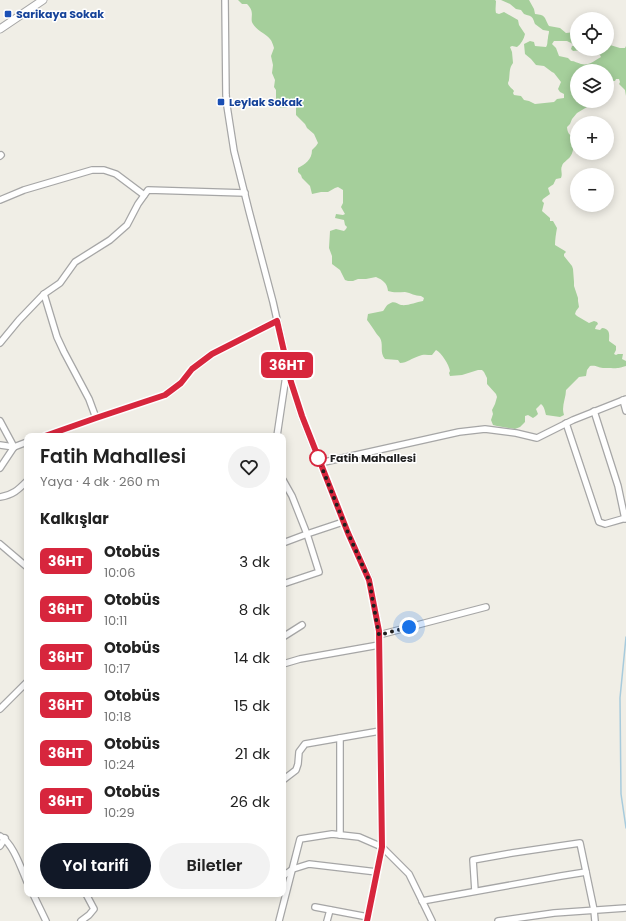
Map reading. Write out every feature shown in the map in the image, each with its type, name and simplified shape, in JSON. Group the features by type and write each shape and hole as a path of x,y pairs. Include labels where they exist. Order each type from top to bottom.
{"street":[{"path":"1,27 43,0"},
{"path":"225,0 227,106 234,151 291,382 302,416 343,522 369,580 379,635 382,847 368,919 316,907"},
{"path":"0,200 24,190 92,170 104,170 116,174 144,196"},
{"path":"0,342 44,294 60,283 75,262 110,240 127,225 148,190 245,194"},
{"path":"44,294 58,338 89,399 96,418"},
{"path":"54,433 165,395 181,383 192,369 212,354 277,321"},
{"path":"277,433 287,365"},
{"path":"320,463 459,432 485,429 537,438 566,423 624,399 626,411"},
{"path":"566,423 599,522 605,524 625,519 618,486 594,411"},
{"path":"0,421 14,447"},
{"path":"0,445 14,447 24,443"},
{"path":"0,468 14,447"},
{"path":"0,497 18,490 24,484"},
{"path":"286,485 292,496 307,534 319,572 286,583"},
{"path":"286,542 343,522"},
{"path":"0,544 24,564"},
{"path":"379,635 486,607"},
{"path":"286,635 302,625"},
{"path":"286,663 300,659 379,645"},
{"path":"0,709 24,685"},
{"path":"286,778 296,770 299,752 305,744 380,731"},
{"path":"340,738 340,835"},
{"path":"286,893 300,839 332,834 359,837 382,847 409,874 432,921"},
{"path":"0,846 2,837"},
{"path":"2,837 14,852 24,870"},
{"path":"475,891 473,860 580,843 595,921"},
{"path":"286,874 292,869 309,864 377,872"},
{"path":"422,901 586,872"},
{"path":"34,897 46,921"},
{"path":"80,921 89,915 94,909 88,897"},
{"path":"279,921 285,897"},
{"path":"498,921 554,913 626,908"},
{"path":"327,921 330,910"}],"green space":[{"path":"238,0 495,0 496,13 499,14 504,12 518,20 519,25 525,34 524,38 517,47 510,47 513,63 510,69 508,84 514,91 514,95 521,96 524,100 535,104 554,102 557,99 564,98 564,94 558,89 561,82 554,73 544,66 536,65 525,54 524,44 530,41 534,42 535,46 546,47 549,31 543,30 535,24 530,16 524,14 521,10 516,9 510,4 501,0 529,0 535,14 543,16 549,26 560,28 566,33 570,33 570,42 567,41 554,41 552,44 556,48 559,56 568,58 571,61 580,64 570,64 570,108 585,108 574,116 570,116 570,124 567,127 570,134 570,157 564,162 561,169 561,178 556,179 553,185 548,188 550,194 542,201 544,203 542,211 550,218 550,221 553,221 557,228 555,245 566,252 564,256 573,269 574,286 579,307 575,314 589,323 594,321 597,322 598,324 595,329 600,330 602,328 608,331 609,341 616,346 614,354 623,354 622,359 626,361 626,366 620,368 601,368 590,366 587,370 586,376 579,377 566,390 563,409 564,415 560,417 546,415 544,407 541,404 536,409 538,414 536,416 533,418 528,415 525,416 525,422 520,427 515,429 493,425 491,420 493,414 492,410 497,397 487,384 487,378 482,370 462,375 450,376 447,363 441,354 436,350 432,355 421,355 403,363 400,363 398,360 385,359 382,354 382,343 380,338 367,320 368,314 383,311 387,305 392,302 406,305 423,301 424,298 405,292 388,291 384,282 376,277 353,281 345,280 340,270 332,264 332,256 329,248 330,231 336,229 344,231 347,227 344,220 335,218 336,214 345,214 341,207 343,203 343,190 338,187 328,192 312,194 310,186 298,172 298,168 306,163 311,156 312,150 318,143 314,134 296,115 296,106 292,104 286,108 279,107 276,100 276,90 274,87 275,80 272,73 273,65 271,56 274,48 269,37 257,29 253,24 250,7 247,4 242,4"},
{"path":"614,46 625,48 626,46 626,96 625,90 619,84 619,79 616,79 615,81 614,64 589,64 594,62 600,56 614,56"}],"waterway":[{"path":"626,637 620,698 621,794 626,828"}],"bus line":[{"name":"36HT","path":"54,433 165,395 181,383 192,369 212,354 277,321 291,382 302,416 348,533 369,580 379,631 382,847 367,921"}],"place":[{"name":"Sarikaya Sokak","path":"8,14"},
{"name":"Leylak Sokak","path":"221,102"},
{"name":"Fatih Mahallesi","path":"318,458"}],"route":[{"path":"318,458 348,533 369,580 379,635 409,627"}]}
